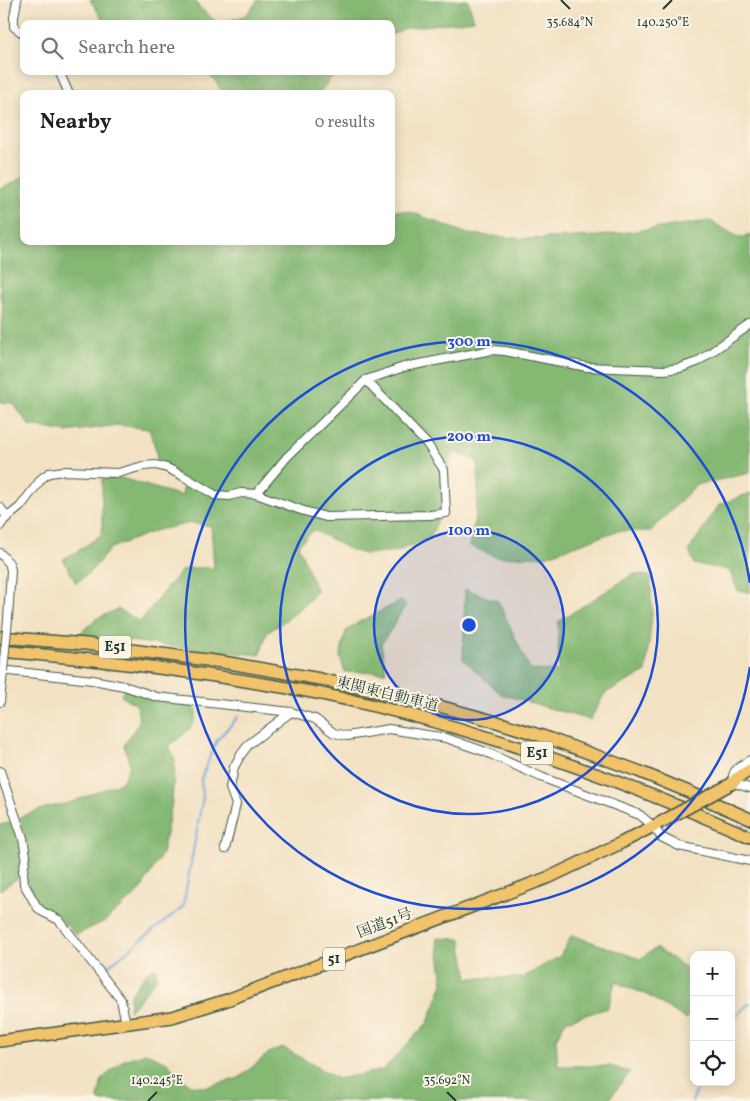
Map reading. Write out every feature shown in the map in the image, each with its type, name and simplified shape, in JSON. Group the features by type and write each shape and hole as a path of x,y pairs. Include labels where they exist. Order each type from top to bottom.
{"highway":[{"name":"東関東自動車道","path":"0,636 86,644 228,663 320,679 435,705 545,737 638,771 750,819"},
{"name":"東関東自動車道","path":"0,651 203,674 316,693 405,714 551,757 638,789 750,838"},
{"name":"国道51号","path":"732,784 750,770"},
{"name":"国道51号","path":"0,1041 172,1017 227,1000 552,876 750,776"}],"street":[{"path":"17,0 14,27 20,31"},
{"path":"61,75 67,90"},
{"path":"256,494 287,457 366,380 404,367 492,350 587,367 664,370 680,368 698,362 750,325"},
{"path":"0,526 7,517 20,507 42,478 49,473 64,470 118,472 156,465 167,468 215,494 229,496 241,493 256,494 326,517 446,513 444,470 427,444 366,380"},
{"path":"0,507 7,517"},
{"path":"0,552 9,563 11,570 0,702"},
{"path":"2,670 93,680 124,686 157,697 291,712 315,719 334,733 347,736 390,729 446,738 486,752 541,777 640,815 662,836 679,846 750,862"},
{"path":"225,849 236,804 230,788 234,767 249,744 291,712"},
{"path":"750,760 734,771 732,784 750,788"},
{"path":"0,771 23,838 26,856 23,871 24,884 37,907 59,920 121,1000 126,1024"}],"green space":[{"path":"90,0 194,0 214,20 105,20"},
{"path":"258,0 468,0 474,20 406,28 395,33 395,20 231,20 246,15"},
{"path":"209,75 333,75 322,90 221,90"},
{"path":"20,179 20,245 395,245 395,210 411,212 468,234 528,239 598,236 710,221 740,238 750,234 750,473 696,485 651,531 617,531 545,556 496,557 470,546 478,493 477,461 455,453 449,462 437,522 430,538 398,551 365,554 351,550 314,530 298,545 317,592 297,612 267,633 260,655 193,649 79,634 96,619 118,609 140,622 182,570 214,568 211,526 192,523 157,530 111,548 89,573 76,583 63,559 80,550 102,534 102,479 121,478 182,496 184,481 158,469 156,450 149,429 119,425 66,432 29,425 13,403 0,402 3,304 0,296 0,189"},
{"path":"750,493 750,592 738,591 729,570 694,564 689,550 719,505"},
{"path":"633,574 651,576 652,614 646,672 605,693 590,720 501,694 463,659 465,589 498,601 530,670 559,671 558,622"},
{"path":"401,601 406,604 381,644 386,672 345,672 340,657 346,631 359,622"},
{"path":"124,689 193,703 196,717 191,727 169,745 175,760 172,802 162,854 140,891 105,921 76,935 56,915 37,903 27,882 29,856 20,817 45,808 69,803 122,782 130,765 124,745 139,722 137,705 121,696"},
{"path":"13,822 20,842 20,868 18,878 0,890 0,825"},
{"path":"572,935 640,959 656,948 690,970 690,1013 686,1019 647,995 615,982 608,1008 566,1021 556,1038 558,1066 610,1066 630,1072 608,1101 99,1101 98,1098 102,1079 124,1060 146,1053 167,1062 180,1077 191,1085 206,1087 239,1078 270,1052 284,1048 338,1079 383,1070 428,1022 443,983 437,938 461,939 468,978 522,978 560,956"},
{"path":"156,968 156,979 129,1012 130,995 147,972"}],"waterway":[{"path":"103,970 183,907 203,796 201,780 217,740 238,717"},
{"path":"735,1016 750,1003"},
{"path":"692,1101 699,1086"}]}
